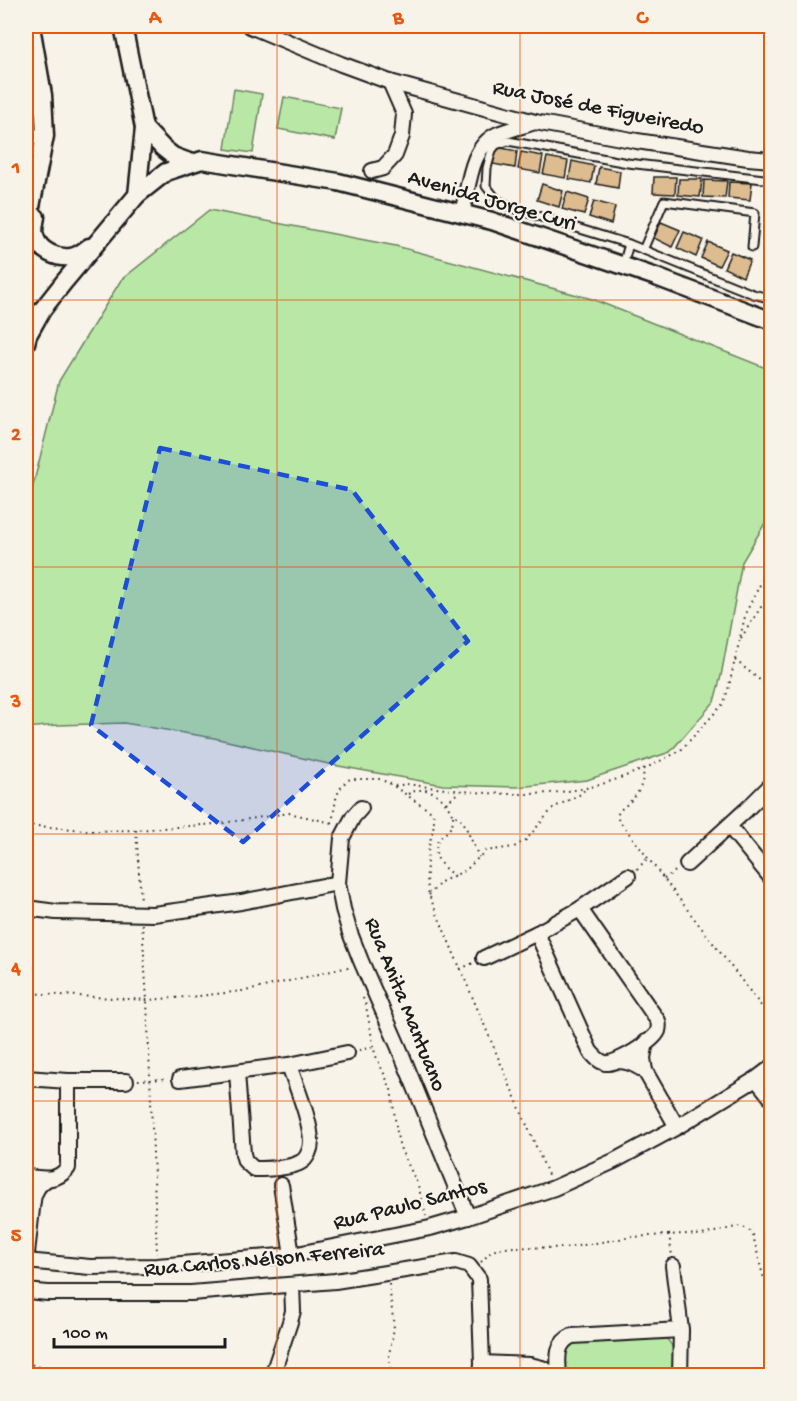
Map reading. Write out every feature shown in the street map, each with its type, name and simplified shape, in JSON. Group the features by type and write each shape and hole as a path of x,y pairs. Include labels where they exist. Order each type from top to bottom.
{"street":[{"path":"26,232 45,136 44,108 28,26"},
{"path":"123,26 144,128 137,195"},
{"name":"Rua José de Figueiredo","path":"250,26 390,82 535,122 637,141 771,160"},
{"path":"372,171 383,168 394,155 402,136 404,114 390,82"},
{"path":"26,101 44,108"},
{"path":"462,213 475,156 484,144 496,135 535,122"},
{"path":"144,128 173,156 192,163"},
{"path":"26,137 45,136"},
{"name":"Avenida Jorge Curi","path":"192,163 202,160 338,182 492,221 623,266 771,321"},
{"path":"26,343 42,310 137,195 166,172 192,163"},
{"path":"31,205 36,214 34,235 40,246 48,252 71,257 80,254 98,241"},
{"path":"687,864 769,792"},
{"name":"Rua Anita Mantuano","path":"361,807 342,838 338,883 350,933 468,1217"},
{"path":"729,826 771,879"},
{"path":"484,958 537,933 580,909 628,876"},
{"path":"26,908 56,912 141,914 241,902 338,883"},
{"path":"537,933 590,1051 604,1063 617,1061 657,1032 658,1021 580,909"},
{"path":"646,1042 643,1058 645,1071 676,1127"},
{"path":"180,1079 289,1065 347,1053"},
{"path":"617,1061 633,1063 645,1071"},
{"path":"237,1072 243,1154 250,1167 264,1169 302,1162 307,1157 311,1142 307,1121 289,1065"},
{"name":"Rua Paulo Santos","path":"26,1262 90,1266 158,1266 292,1255 430,1227 468,1217 554,1188 614,1161 676,1127 756,1079 771,1067"},
{"path":"26,1078 126,1081"},
{"path":"756,1079 771,1099"},
{"path":"26,1177 56,1178 68,1168 68,1081"},
{"path":"292,1255 282,1185 293,1164"},
{"path":"264,1169 282,1185"},
{"path":"26,1262 35,1190 47,1179"},
{"path":"26,1184 33,1200"},
{"name":"Rua Carlos Nélson Ferreira","path":"26,1291 191,1293 335,1281 456,1262 471,1268"},
{"path":"673,1266 681,1330 680,1376"},
{"path":"471,1268 479,1279 482,1369 530,1365 546,1360 557,1353 563,1342 572,1336 681,1330"},
{"path":"272,1376 290,1322 293,1302 292,1285"},
{"path":"557,1353 559,1376"},
{"path":"530,1365 559,1376"}],"lane":[{"path":"771,180 628,163 508,141 496,145 492,150 487,168 486,186 497,200 518,210 629,244 753,294 771,299"},
{"path":"643,250 664,201 755,213 752,247"},
{"path":"623,266 629,244"}],"path":[{"path":"395,786 406,784 478,793 516,794 587,788 644,769 680,751 723,704 746,612 764,577 771,548"},
{"path":"740,640 771,590"},
{"path":"735,660 771,690"},
{"path":"644,769 639,793 618,817 771,1020"},
{"path":"332,823 339,790 347,780 379,779 395,786 433,813 427,882 429,895 554,1188"},
{"path":"429,895 441,882 466,870 485,851 513,847 526,840 553,808 581,794 587,788"},
{"path":"408,795 417,791 435,793 446,803 453,816 452,825 447,833 438,840 436,852 437,860 442,867 455,876"},
{"path":"446,803 460,791"},
{"path":"26,825 97,831 136,830 216,825 289,813 347,827"},
{"path":"453,816 463,821 479,857"},
{"path":"136,830 147,1000 158,1266"},
{"path":"642,865 648,858"},
{"path":"664,879 670,875"},
{"path":"460,969 467,966"},
{"path":"26,993 147,1000 251,990 344,968 349,968 351,971"},
{"path":"362,997 366,1006 373,1047 391,1089 398,1140 418,1185 430,1227"},
{"path":"365,1048 373,1047"},
{"path":"143,1080 163,1080"},
{"path":"471,1268 492,1251 499,1249 564,1248 632,1237 669,1234 702,1235 740,1226 748,1229 753,1235 758,1260 771,1289"},
{"path":"669,1234 673,1266"},
{"path":"388,1272 394,1328 389,1355 392,1376"},
{"path":"26,1363 75,1376"}],"highlighted area":[{"path":"160,448 352,490 468,641 243,842 91,725"}],"green space":[{"path":"234,89 262,94 253,153 225,149"},
{"path":"284,97 341,108 335,140 278,129"},
{"path":"209,210 396,246 592,299 771,370 771,513 742,562 714,702 670,752 587,780 517,787 443,785 333,765 214,738 124,723 26,728 26,514 59,381 121,280"},
{"path":"663,1336 673,1349 674,1375 562,1376 566,1350 575,1343"}],"building":[{"path":"496,147 517,151 515,168 493,164"},
{"path":"521,152 543,156 540,173 518,169"},
{"path":"547,157 568,161 565,178 543,174"},
{"path":"572,161 594,166 591,183 569,179"},
{"path":"599,167 620,171 618,188 596,184"},
{"path":"654,177 676,177 675,194 653,193"},
{"path":"679,179 702,179 700,197 678,195"},
{"path":"704,180 727,181 725,198 703,197"},
{"path":"729,182 752,183 750,200 728,198"},
{"path":"542,184 563,191 559,207 537,200"},
{"path":"766,185 772,185 772,206 766,206"},
{"path":"567,192 589,199 584,215 562,209"},
{"path":"594,201 615,207 611,224 589,217"},
{"path":"767,210 772,210 772,231 767,231"},
{"path":"661,222 680,230 672,247 654,238"},
{"path":"684,232 703,240 696,257 677,248"},
{"path":"766,236 772,236 772,257 766,257"},
{"path":"708,242 727,250 719,266 701,258"},
{"path":"731,252 750,260 743,277 724,268"},
{"path":"767,261 772,261 772,282 767,282"}]}
